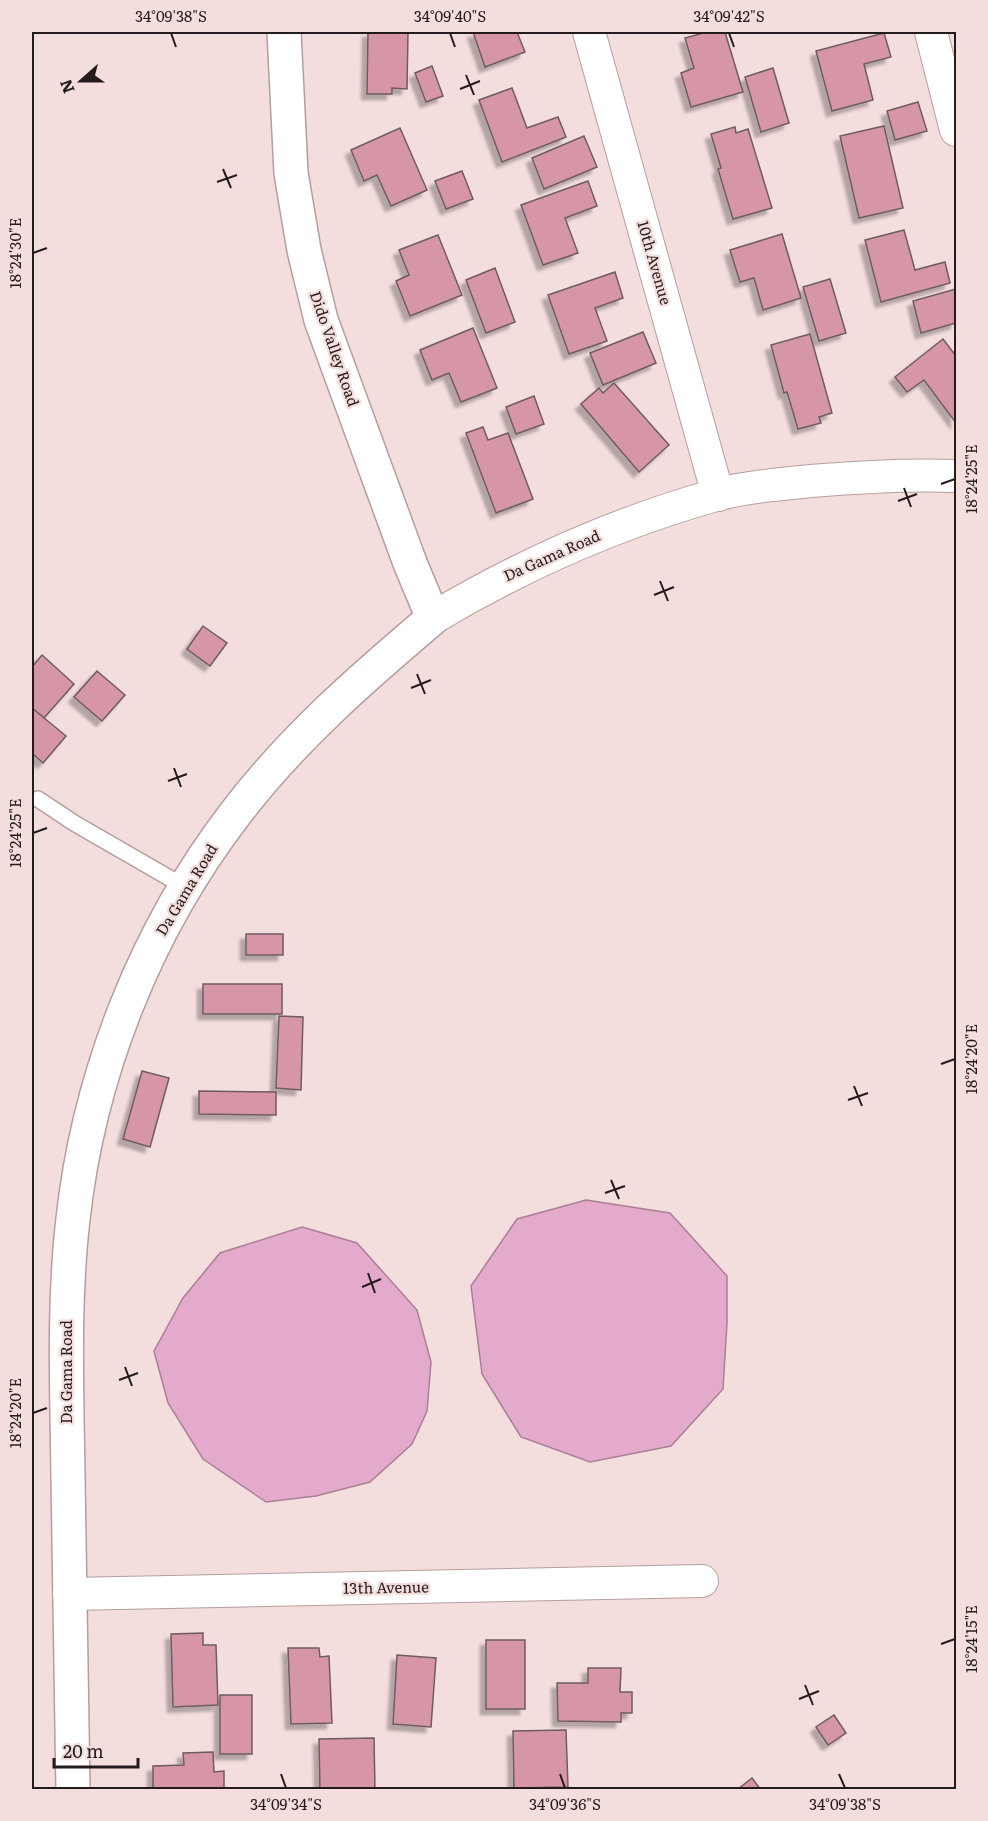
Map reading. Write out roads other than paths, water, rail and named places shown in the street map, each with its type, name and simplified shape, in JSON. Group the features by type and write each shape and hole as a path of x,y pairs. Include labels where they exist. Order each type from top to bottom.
{"street":[{"name":"Dido Valley Road","path":"284,32 291,173 309,273 321,320 432,618"},
{"name":"10th Avenue","path":"589,32 718,495"},
{"path":"932,32 957,130"},
{"name":"Da Gama Road","path":"73,1790 67,1390 68,1285 73,1219 81,1163 96,1099 117,1032 141,969 185,887 233,816 306,730 359,680 432,618 484,587 559,551 628,523 718,495 781,484 872,475 957,476"},
{"name":"13th Avenue","path":"69,1594 702,1581"}],"lane":[{"path":"38,799 74,823 185,887"}]}
